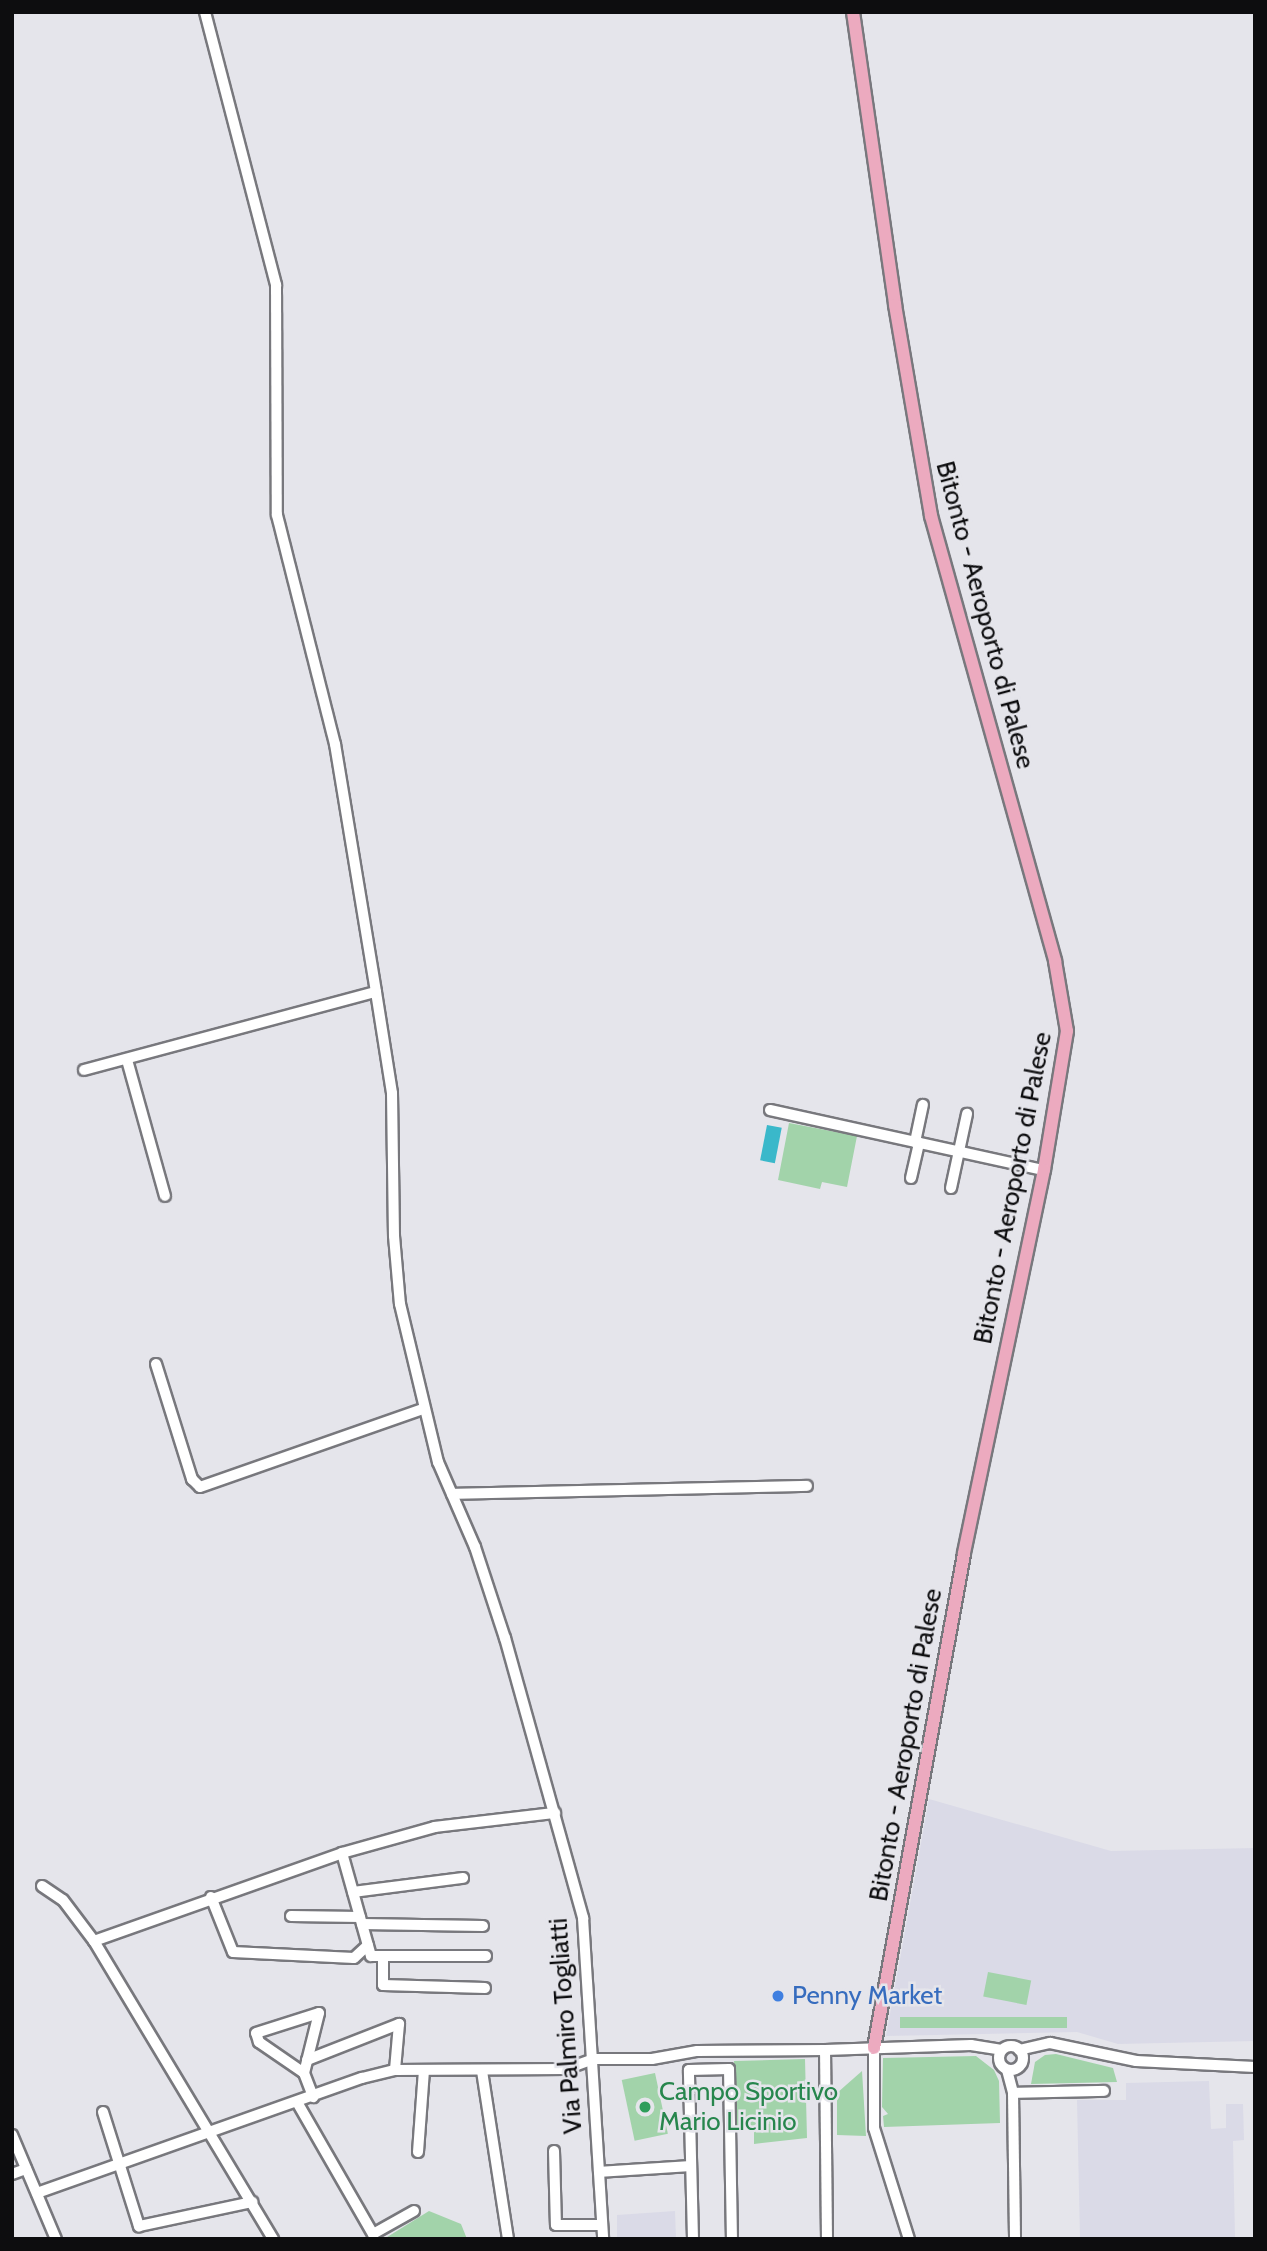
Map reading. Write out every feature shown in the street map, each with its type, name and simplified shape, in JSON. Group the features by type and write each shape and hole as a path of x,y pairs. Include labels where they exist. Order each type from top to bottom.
{"main road":[{"name":"Bitonto - Aeroporto di Palese","path":"853,12 892,292 929,505 1066,1008 1066,1056 964,1554 874,2048"}],"street":[{"name":"Via Palmiro Togliatti","path":"205,12 276,285 277,515 335,744 392,1093 394,1236 400,1304 423,1409 492,1599 555,1813 587,1941 603,2239"},
{"path":"83,1070 376,992"},
{"path":"127,1060 165,1196"},
{"path":"911,1178 923,1105"},
{"path":"770,1110 1044,1170"},
{"path":"951,1188 967,1114"},
{"path":"156,1364 192,1479 200,1487 423,1409"},
{"path":"452,1494 807,1486"},
{"path":"94,1941 211,1897 342,1853 435,1827 555,1813"},
{"path":"342,1853 371,1956 486,1956"},
{"path":"353,1892 463,1878"},
{"path":"42,1886 63,1900 94,1941 273,2239"},
{"path":"211,1897 233,1952 354,1958 368,1945"},
{"path":"291,1916 483,1926"},
{"path":"383,1956 383,1985 485,1988"},
{"path":"304,2073 319,2013 256,2033 259,2042 304,2073 313,2096"},
{"path":"307,2060 399,2024 395,2070"},
{"path":"1013,2062 1041,2043 1122,2060 1255,2067"},
{"path":"971,2045 1013,2062"},
{"path":"37,2193 395,2070 566,2069 593,2059 652,2059 710,2051 971,2045 1002,2050 1013,2062"},
{"path":"1002,2050 1008,2046 1013,2062 1015,2239"},
{"path":"874,2048 874,2128 909,2239"},
{"path":"825,2050 827,2239"},
{"path":"693,2239 689,2070 729,2069 732,2239"},
{"path":"418,2152 424,2070"},
{"path":"482,2071 508,2239"},
{"path":"1013,2093 1104,2091"},
{"path":"297,2102 373,2234 414,2210"},
{"path":"103,2112 139,2226 252,2202"},
{"path":"12,2134 56,2239"},
{"path":"554,2151 556,2225 602,2225"},
{"path":"599,2172 690,2166"},
{"path":"12,2174 26,2169"}],"shaded area":[{"path":"929,1799 1111,1851 1255,1848 1255,2041 1118,2044 1077,2032 886,2036"},
{"path":"1209,2081 1211,2129 1226,2128 1226,2104 1243,2104 1244,2140 1233,2141 1235,2237 1080,2239 1077,2100 1126,2100 1126,2083"},
{"path":"675,2211 676,2239 617,2239 617,2215"}],"green space":[{"path":"789,1123 857,1136 847,1187 822,1182 820,1189 778,1180"},
{"path":"988,1972 1031,1980 1026,2005 983,1997"},
{"path":"900,2017 1067,2017 1067,2028 900,2028"},
{"path":"1056,2054 1113,2068 1117,2082 1031,2084 1035,2062 1045,2055"},
{"path":"976,2056 994,2070 999,2081 1000,2123 884,2127 883,2116 888,2114 882,2107 883,2058"},
{"path":"805,2059 807,2138 754,2144 754,2130 736,2130 734,2061"},
{"path":"862,2071 866,2136 837,2135 837,2093"},
{"name":"Campo Sportivo Mario Licinio","path":"655,2073 668,2134 635,2141 622,2080"},
{"path":"429,2211 461,2224 467,2239 384,2239"}],"water":[{"path":"767,1125 782,1128 775,1163 760,1160"}],"place":[{"name":"Penny Market","path":"778,1996"},
{"name":"Campo Sportivo Mario Licinio","path":"645,2107"}]}
